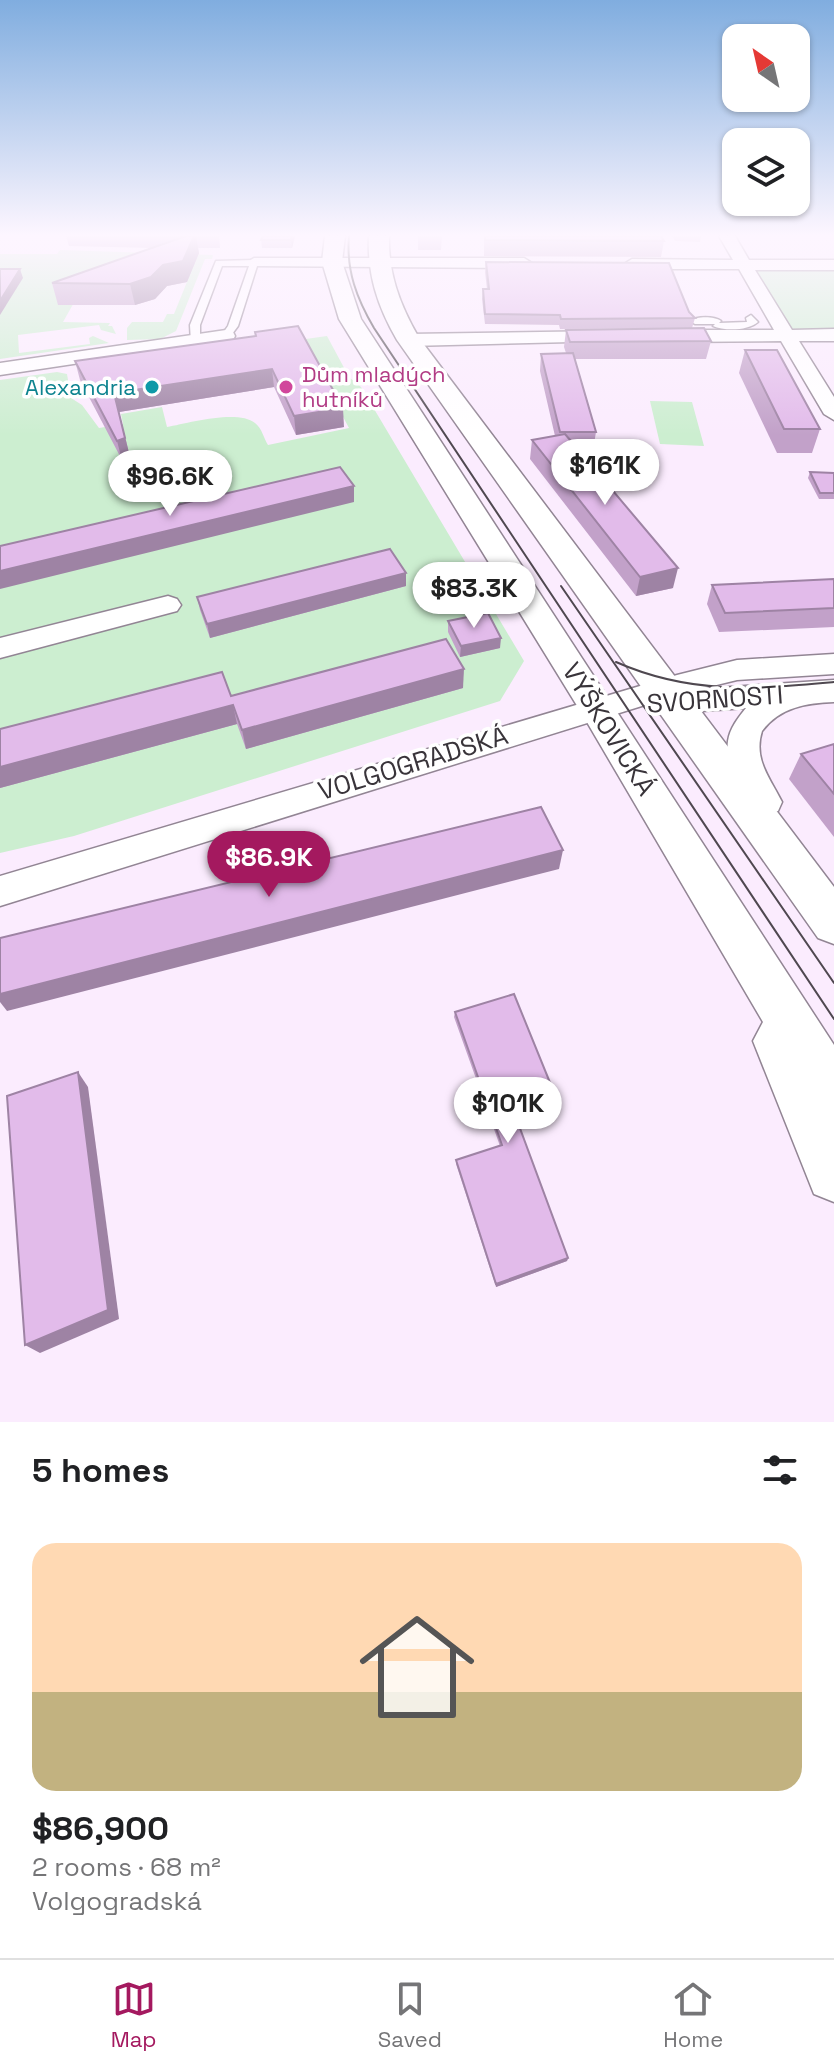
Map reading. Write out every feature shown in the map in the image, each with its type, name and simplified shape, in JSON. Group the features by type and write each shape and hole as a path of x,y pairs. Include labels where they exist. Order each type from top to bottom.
{"street":[{"name":"VÝŠKOVICKÁ","path":"343,302 350,319 597,707 834,1093"},
{"path":"389,302 409,340 834,923"},
{"path":"761,302 785,335 834,414"},
{"path":"409,340 635,336 717,324 785,335 834,335"},
{"path":"0,369 226,336"},
{"path":"0,648 168,605"},
{"path":"631,645 645,656 676,666 737,670"},
{"name":"SVORNOSTI","path":"669,696 737,670 834,664"},
{"path":"780,848 779,824 747,775 742,745 747,730 765,710 786,698 820,692"},
{"name":"SVORNOSTI","path":"597,707 669,696 820,692"},
{"name":"VOLGOGRADSKÁ","path":"0,891 597,707"},
{"path":"720,911 834,1174"}],"lane":[{"path":"195,341 195,325 204,302"},
{"path":"226,336 241,302"},
{"path":"695,321 749,325 753,322 751,318"}],"green space":[{"path":"0,302 74,302 63,322 110,323 108,326 112,326 116,334 101,330 99,325 18,335 19,353 90,344 89,338 93,336 109,343 0,359"},
{"path":"179,302 188,302 176,331 160,339 127,340 127,328 132,322 163,322 167,314 174,314"},
{"path":"766,302 834,302 834,335 785,335"},
{"path":"327,336 349,377 361,387 524,661 500,701 74,836 0,853 0,380 57,372 67,374 71,398 82,405 99,428 123,424 121,414 162,407 167,427 212,418 247,419 257,425 268,445 349,428 317,368 277,343"},
{"path":"650,401 692,402 704,446 660,444"}],"building":[{"path":"484,302 685,302 695,318 561,319 560,315 485,314"},
{"path":"298,326 343,408 294,416 272,369 114,393 125,438 117,441 75,361 256,336 255,332"},
{"path":"704,328 711,341 570,342 566,330"},
{"path":"745,350 777,350 820,429 784,429"},
{"path":"573,353 596,432 560,432 541,354"},
{"path":"565,434 678,568 640,577 532,440"},
{"path":"340,467 354,486 0,571 0,546"},
{"path":"810,472 834,473 834,493 820,493"},
{"path":"390,549 406,573 207,624 197,597"},
{"path":"834,579 834,608 725,613 712,585"},
{"path":"488,613 501,638 461,646 448,621"},
{"path":"446,639 464,669 242,730 233,705 0,767 0,729 222,672 231,696"},
{"path":"834,744 834,794 801,754"},
{"path":"541,807 563,850 0,994 0,938"},
{"path":"514,994 553,1090 511,1104 568,1258 496,1284 456,1160 502,1145 455,1012"},
{"path":"78,1072 108,1310 25,1345 7,1096"}],"tram line":[{"path":"361,302 374,328 834,1019"},
{"path":"561,586 834,983"},
{"path":"616,662 644,673 697,685 750,687 834,682"}],"place":[{"name":"Alexandria","path":"152,387"},
{"name":"Dům mladých hutníků","path":"286,387"}]}
